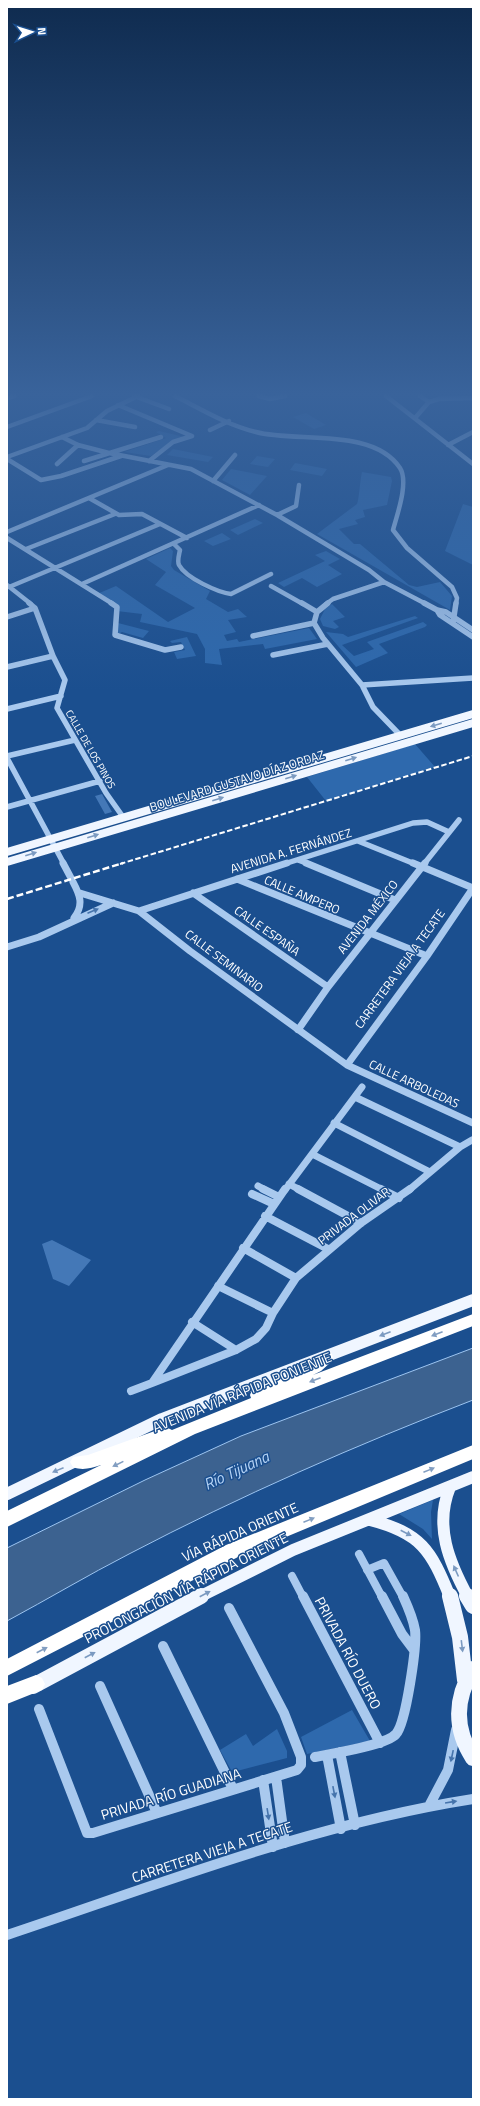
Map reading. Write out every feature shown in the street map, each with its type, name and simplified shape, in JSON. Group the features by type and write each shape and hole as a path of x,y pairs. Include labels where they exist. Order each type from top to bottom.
{"highway":[{"name":"AVENIDA VÍA RÁPIDA PONIENTE","path":"7,1519 190,1429 473,1320"},
{"path":"233,1412 242,1402 316,1366 326,1357"},
{"path":"78,1462 88,1462 173,1431 190,1429"},
{"name":"VÍA RÁPIDA ORIENTE","path":"7,1668 232,1551 473,1452"},
{"path":"7,1695 36,1684"}],"main road":[{"name":"BOULEVARD GUSTAVO DÍAZ ORDAZ","path":"7,852 473,714"},
{"name":"BOULEVARD GUSTAVO DÍAZ ORDAZ","path":"7,862 473,723"},
{"path":"308,763 313,770"},
{"path":"7,1494 78,1462 162,1419 473,1300"},
{"name":"PROLONGACIÓN VÍA RÁPIDA ORIENTE","path":"7,1701 36,1684 237,1577 293,1550 473,1478"},
{"path":"450,1487 443,1504 442,1524 444,1541 473,1606"},
{"path":"370,1520 391,1525 414,1537 425,1547 454,1604 460,1625 469,1674 459,1698 458,1718 462,1738 473,1758"}],"street":[{"path":"7,532 97,494"},
{"path":"238,494 277,515 369,570 384,582 437,610 454,617 473,630"},
{"path":"277,515 296,506 298,494"},
{"path":"401,494 392,530 407,548 452,587 457,598 453,623"},
{"path":"88,498 115,514"},
{"path":"82,584 259,505"},
{"path":"26,549 115,514 142,514 186,538"},
{"path":"35,608 8,586 160,524"},
{"path":"7,538 117,607 115,635 165,650 180,647"},
{"path":"174,544 180,550 178,562 182,569 214,589 226,594 232,593 271,574"},
{"path":"384,582 333,599 317,612 314,623 328,644 362,685 374,706 400,735"},
{"path":"271,586 317,612"},
{"path":"7,617 35,608"},
{"name":"CALLE DE LOS PINOS","path":"35,608 52,656 65,680 57,708 123,817"},
{"path":"437,610 440,615 473,637"},
{"path":"253,636 314,623"},
{"path":"273,655 328,644"},
{"path":"7,667 52,656"},
{"path":"362,685 473,678"},
{"path":"7,709 61,696"},
{"path":"72,920 81,907 80,893 7,757 75,740"},
{"path":"7,807 100,781"},
{"name":"AVENIDA MÉXICO","path":"298,1030 328,987 459,820"},
{"name":"AVENIDA A. FERNÁNDEZ","path":"139,911 420,822 427,822 449,832"},
{"path":"358,841 420,868 473,888"},
{"path":"298,860 395,900"},
{"name":"CALLE AMPERO","path":"237,879 369,934 427,956"},
{"name":"CARRETERA VIEJA A TECATE","path":"347,1065 427,956 473,888"},
{"name":"CALLE SEMINARIO","path":"80,893 139,911 190,951 347,1065"},
{"name":"CALLE ESPAÑA","path":"193,893 328,987"},
{"path":"7,947 39,937 72,920 113,903"},
{"name":"CALLE ARBOLEDAS","path":"347,1065 473,1123"},
{"path":"152,1383 265,1216 362,1087"},
{"path":"355,1097 460,1147"},
{"path":"334,1123 430,1172"},
{"name":"PRIVADA OLIVAR","path":"131,1391 236,1350 256,1339 266,1328 273,1313 296,1278 328,1249 361,1223 399,1198 460,1147 472,1140"},
{"path":"312,1154 399,1198"},
{"path":"289,1184 361,1223"},
{"path":"258,1186 266,1190 277,1201"},
{"path":"261,1198 266,1190"},
{"path":"252,1194 261,1198 277,1201"},
{"path":"265,1216 328,1249"},
{"path":"243,1248 296,1278"},
{"path":"218,1286 273,1313"},
{"path":"192,1322 236,1350"},
{"path":"359,1554 402,1634 414,1650"},
{"path":"315,1757 380,1743 396,1735 400,1727 416,1631 384,1563 367,1570"},
{"name":"PRIVADA RÍO DUERO","path":"292,1576 380,1743"},
{"name":"PRIVADA RÍO GUADIANA","path":"40,1709 87,1833 157,1814 297,1770 301,1765 301,1757 284,1713 229,1608"},
{"path":"162,1646 233,1789"},
{"path":"100,1686 157,1814"},
{"path":"429,1806 448,1776 458,1718"},
{"path":"340,1752 355,1826"},
{"path":"327,1755 341,1829"},
{"path":"276,1777 285,1843"},
{"path":"263,1780 273,1847"},
{"name":"CARRETERA VIEJA A TECATE","path":"7,1935 285,1843 429,1806 473,1799"}],"shaded area":[{"path":"359,494 389,494 387,505 363,510 365,517 355,520 358,524 339,529 354,544 360,544 409,585 417,587 440,582 452,596 450,610 317,534 357,504"},
{"path":"463,504 473,507 473,565 445,551"},
{"path":"255,519 263,523 238,535 230,530"},
{"path":"222,533 231,539 213,546 204,541"},
{"path":"170,548 173,551 171,566 174,570 210,591 206,599 228,612 238,609 247,617 228,620 236,632 224,635 227,641 237,639 239,642 309,628 317,639 265,649 263,644 219,649 222,665 205,663 205,649 197,634 140,622 142,614 117,611 97,594 116,586 168,622 195,608 155,585 166,572 146,559"},
{"path":"326,551 340,559 328,565 342,574 317,587 302,578 284,587 278,583 325,561 315,555"},
{"path":"332,604 345,617 333,621 339,627 335,629 323,626 320,619 325,609"},
{"path":"415,616 418,618 342,645 354,656 374,649 367,642 423,622 427,625 379,644 388,653 356,667 326,632 343,634 348,637"},
{"path":"118,623 149,631 143,638 122,632 118,634"},
{"path":"187,637 196,656 177,659 174,652 185,650 181,642 172,643 170,641"},
{"path":"415,744 435,767 326,801 307,777"},
{"path":"433,1500 431,1512 432,1539 423,1529 399,1514"},
{"path":"352,1710 370,1741 307,1754 301,1737"},
{"path":"277,1729 287,1751 287,1758 237,1771 231,1770 220,1750 246,1734 253,1746"}],"water":[{"name":"Río Tijuana","path":"473,1348 473,1400 342,1453 213,1512 114,1562 7,1621 7,1548 145,1480 241,1436"}],"building":[{"path":"102,794 112,812 105,814 95,796"},
{"path":"52,1240 91,1260 69,1286 53,1279 42,1244"}],"railway":[{"path":"120,864 473,756"},
{"path":"7,899 123,863"}]}
